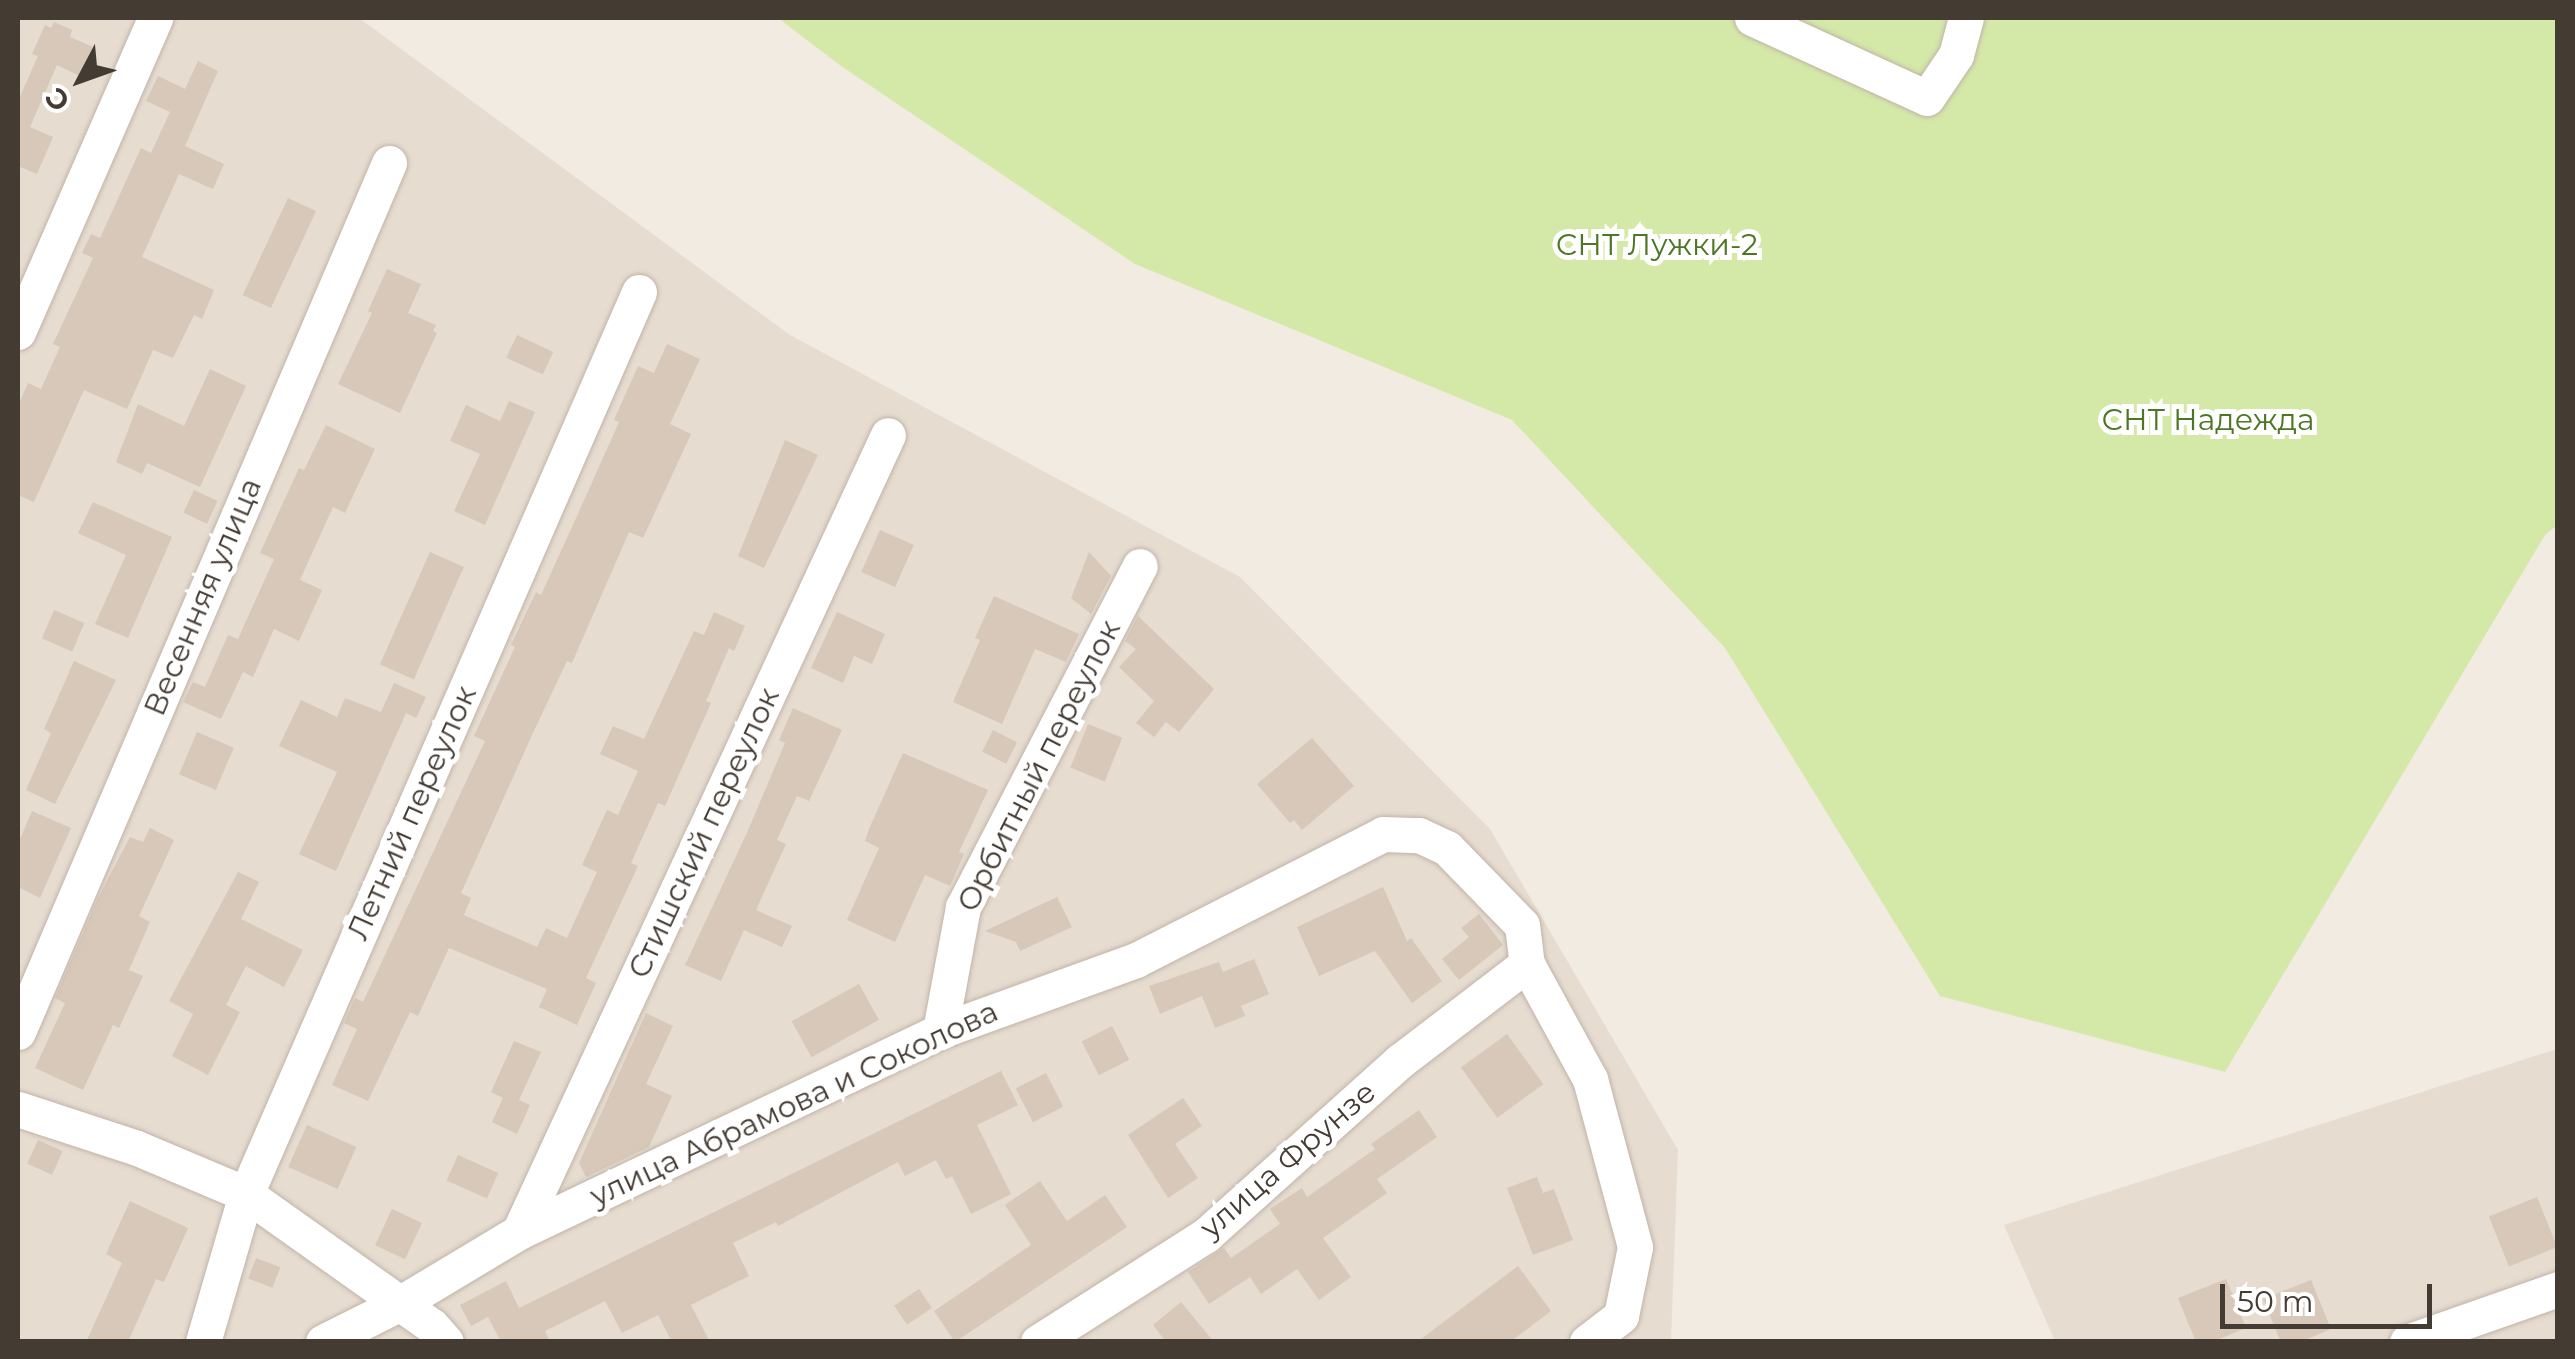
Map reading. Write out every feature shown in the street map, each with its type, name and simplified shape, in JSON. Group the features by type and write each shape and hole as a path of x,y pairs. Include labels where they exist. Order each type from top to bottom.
{"street":[{"path":"18,332 155,18"},
{"path":"1752,18 1927,98 1956,56 1966,18"},
{"name":"Весенняя улица","path":"18,1032 389,162"},
{"name":"Летний переулок","path":"203,1342 246,1194 638,292"},
{"name":"Стишский переулок","path":"519,1232 888,435"},
{"name":"Орбитный переулок","path":"940,1030 963,907 1140,566"},
{"name":"улица Абрамова и Соколова","path":"322,1342 399,1304 519,1232 940,1030 1136,960 1383,834 1419,836 1447,848 1522,924 1526,964"},
{"path":"1526,964 1590,1079 1635,1247 1622,1316 1587,1342"},
{"name":"улица Фрунзе","path":"1038,1342 1206,1235 1400,1061 1526,964"},
{"path":"18,1108 136,1148 246,1194 432,1326 446,1342"},
{"path":"2408,1342 2558,1289"}],"shaded area":[{"path":"18,18 359,18 790,335 1240,577 1490,829 1678,1150 1671,1341 18,1341"},
{"path":"2557,1049 2557,1341 2055,1341 2004,1225"}],"green space":[{"name":"СНТ Надежда","path":"778,18 2557,18 2557,525 2545,535 2225,1072 1940,996 1725,648 1512,420 1135,264 841,66"}],"building":[{"path":"54,22 72,30 70,37 93,47 80,76 57,65 30,127 53,137 37,174 18,166 18,101 38,56 32,54 45,25 51,28"},
{"path":"198,61 218,71 185,146 224,164 213,189 179,174 142,257 214,290 202,319 194,315 173,358 153,350 127,409 84,390 34,502 18,495 18,406 28,383 41,389 60,347 53,344 93,258 82,253 91,234 100,238 141,148 151,153 170,112 146,101 158,76 185,89"},
{"path":"288,198 316,211 271,308 243,295"},
{"path":"387,269 421,284 408,313 436,325 433,331 437,333 400,413 338,384 372,313 368,311"},
{"path":"517,335 553,352 543,375 506,358"},
{"path":"667,344 700,359 670,424 691,434 643,538 629,532 572,663 567,661 532,735 461,893 471,898 464,915 537,947 546,928 567,938 597,872 582,865 607,810 618,815 638,771 600,754 613,726 644,739 694,631 704,635 714,612 745,626 734,651 729,648 706,701 711,703 665,806 658,803 631,863 638,866 586,978 596,983 577,1025 539,1007 547,989 449,948 418,1016 410,1012 368,1101 332,1085 357,1029 344,1023 355,998 363,1002 485,741 474,736 515,647 511,645 536,592 541,595 577,516 619,422 614,420 638,366 654,373"},
{"path":"210,369 246,386 200,487 147,463 142,474 116,462 138,404 184,426"},
{"path":"509,401 535,412 485,525 454,511 480,454 450,441 466,405 500,421"},
{"path":"326,425 375,449 345,513 333,507 300,580 322,590 299,641 274,629 253,677 243,672 221,719 183,702 193,682 205,687 228,635 238,639 274,559 260,553 299,468 304,470"},
{"path":"785,440 818,455 764,568 738,556"},
{"path":"194,490 218,501 207,524 183,513"},
{"path":"93,502 172,537 128,638 95,624 126,555 78,533"},
{"path":"880,530 914,545 895,587 861,572"},
{"path":"430,552 464,567 414,679 380,664"},
{"path":"1089,552 1111,576 1091,614 1071,598"},
{"path":"994,596 1079,634 1066,662 1035,649 1002,724 953,702"},
{"path":"54,610 84,623 72,651 42,639"},
{"path":"837,612 885,634 872,664 854,656 843,683 811,668"},
{"path":"1138,616 1214,689 1179,732 1166,722 1154,737 1136,723 1154,701 1119,667 1136,649 1125,641"},
{"path":"74,661 116,680 55,804 26,790 51,733 44,729"},
{"path":"394,683 426,697 416,718 406,713 336,871 299,854 337,772 279,746 301,700 337,717 345,698 381,712"},
{"path":"793,708 842,730 809,801 797,796 777,840 786,844 756,910 792,926 782,947 744,930 721,981 685,965 785,743 779,740"},
{"path":"1088,724 1122,738 1105,781 1070,768"},
{"path":"993,730 1017,742 1006,764 982,751"},
{"path":"197,732 234,748 216,790 179,774"},
{"path":"1312,738 1354,786 1302,830 1294,820 1290,823 1257,784"},
{"path":"903,753 988,790 959,852 964,854 950,886 925,875 895,942 847,920 879,848 865,841 869,829"},
{"path":"32,811 71,828 40,898 18,887 18,844"},
{"path":"150,828 174,840 139,916 150,922 129,970 143,976 119,1028 113,1025 83,1090 35,1068 65,1003 55,998 98,898 130,837 143,842"},
{"path":"238,872 259,882 241,919 303,950 284,987 246,966 226,1005 240,1012 208,1075 172,1056 193,1014 169,1001"},
{"path":"1383,887 1407,941 1411,938 1442,981 1412,1003 1375,951 1319,976 1297,927"},
{"path":"1057,897 1072,927 1020,951 1016,942 985,931"},
{"path":"1479,914 1503,945 1459,980 1442,959 1469,937 1461,928"},
{"path":"1254,959 1269,994 1241,1006 1245,1016 1215,1028 1202,996 1160,1014 1149,986 1219,962 1223,972"},
{"path":"859,984 879,1020 812,1057 792,1021"},
{"path":"646,1013 673,1026 646,1084 672,1096 649,1147 586,1177 579,1163"},
{"path":"1112,1026 1129,1060 1099,1075 1082,1041"},
{"path":"1507,1034 1543,1084 1497,1118 1461,1068"},
{"path":"514,1041 541,1052 519,1100 530,1105 517,1134 492,1122 503,1098 491,1092"},
{"path":"1001,1071 1018,1105 977,1125 1011,1194 971,1214 952,1176 946,1179 936,1160 905,1176 898,1162 778,1226 776,1222 733,1243 749,1276 691,1305 710,1342 672,1342 658,1315 622,1333 605,1301 545,1331 550,1342 501,1342 488,1317 471,1326 460,1305 506,1281 519,1308"},
{"path":"1046,1073 1063,1107 1033,1122 1016,1088"},
{"path":"1183,1098 1202,1126 1175,1144 1198,1178 1168,1198 1128,1135"},
{"path":"1419,1110 1437,1137 1377,1179 1387,1193 1323,1238 1351,1277 1319,1300 1297,1269 1261,1294 1250,1277 1209,1304 1188,1272 1224,1248 1231,1258 1280,1224 1270,1209 1302,1188 1307,1197 1375,1149 1371,1144"},
{"path":"307,1125 356,1147 338,1189 288,1167"},
{"path":"38,1140 63,1151 52,1175 27,1164"},
{"path":"458,1155 498,1173 487,1198 447,1181"},
{"path":"1537,1177 1543,1193 1554,1189 1573,1240 1533,1255 1507,1188"},
{"path":"1040,1181 1067,1221 1105,1195 1127,1227 955,1342 934,1311 1031,1245 1005,1205"},
{"path":"2537,1197 2557,1247 2509,1267 2489,1216"},
{"path":"130,1201 188,1228 164,1282 156,1279 128,1342 86,1342 122,1263 106,1254"},
{"path":"392,1209 422,1223 405,1259 375,1245"},
{"path":"256,1258 280,1267 272,1288 248,1279"},
{"path":"1518,1266 1551,1311 1510,1342 1417,1342"},
{"path":"2226,1279 2246,1328 2212,1342 2196,1342 2178,1298"},
{"path":"2311,1280 2331,1329 2300,1342 2281,1342 2263,1299"},
{"path":"919,1289 932,1308 907,1325 894,1306"},
{"path":"1181,1302 1214,1342 1166,1342 1153,1325"}],"park label":[{"name":"СНТ Лужки-2","path":"1657,245"}]}
